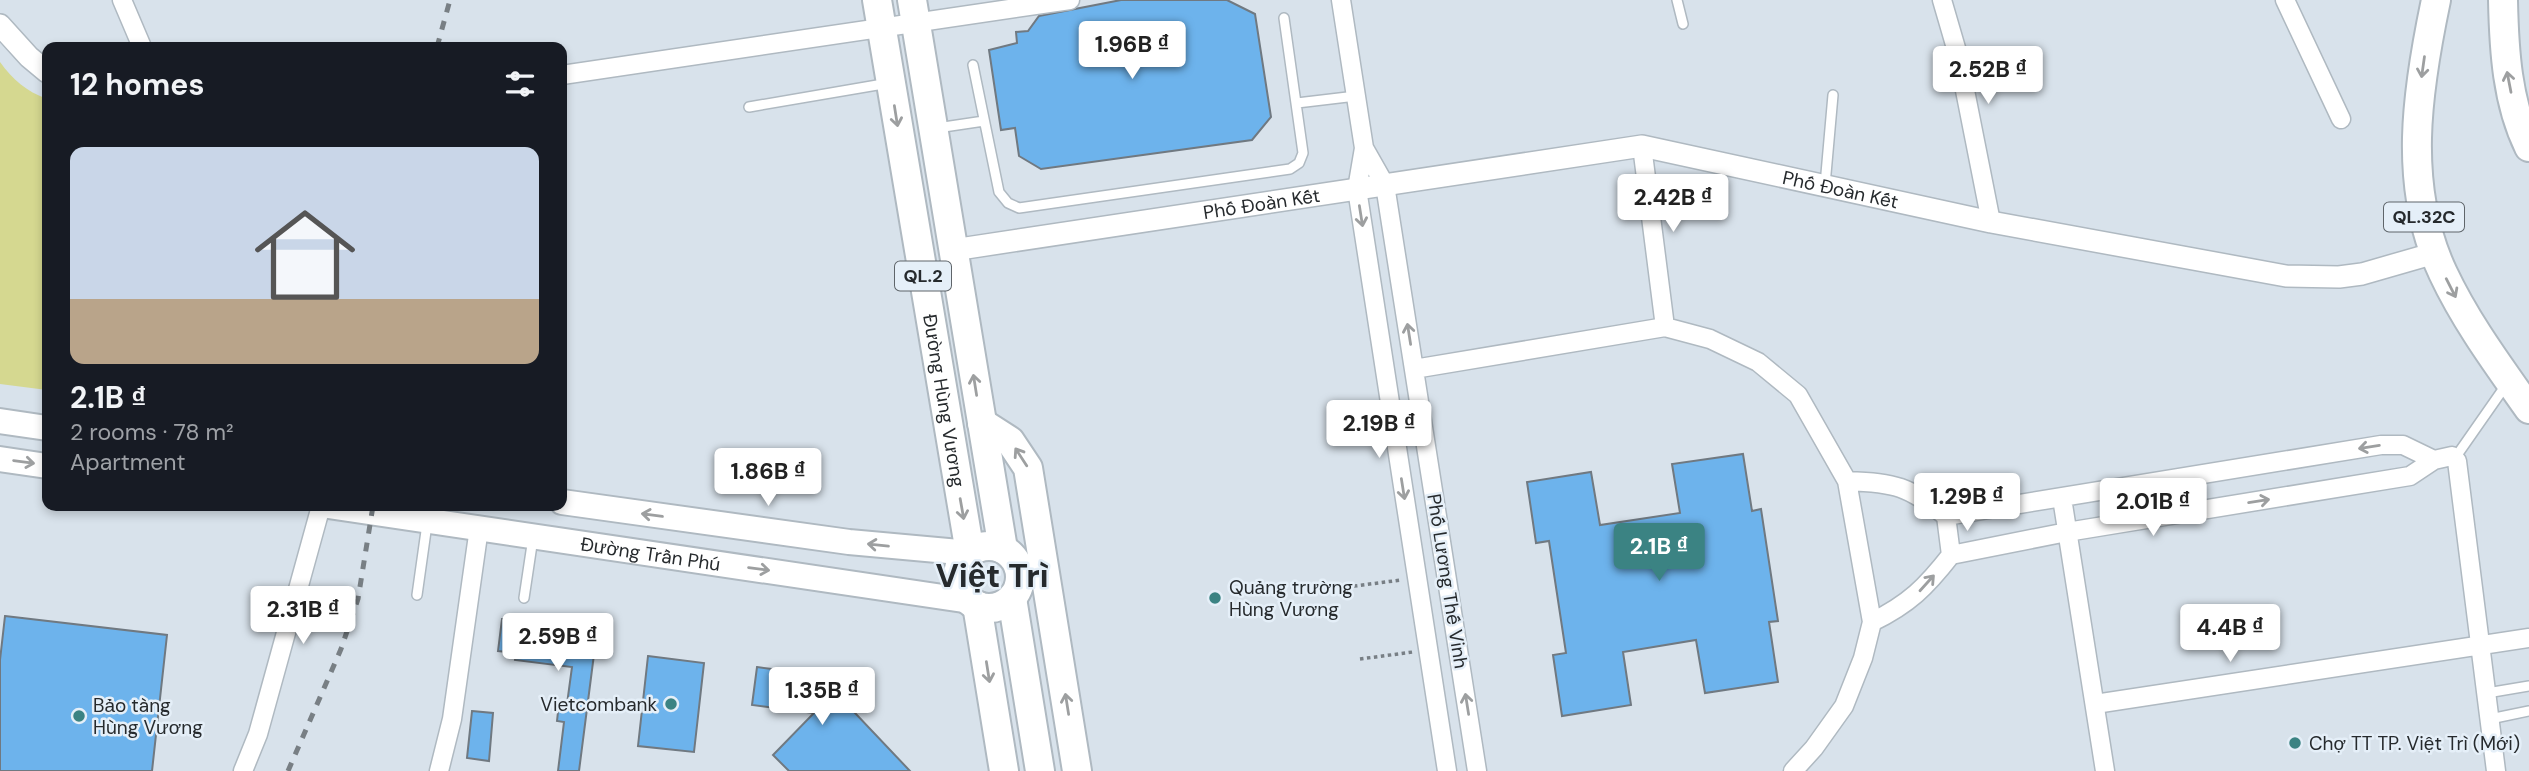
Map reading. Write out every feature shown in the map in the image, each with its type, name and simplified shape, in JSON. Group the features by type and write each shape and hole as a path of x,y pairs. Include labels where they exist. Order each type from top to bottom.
{"main road":[{"name":"Đường Hùng Vương","path":"877,0 970,552"},
{"name":"QL.32C","path":"2436,0 2422,66 2417,178 2435,253 2476,334 2529,409"},
{"path":"2503,0 2504,49 2511,89 2520,129 2529,147"},
{"name":"Đường Hùng Vương","path":"914,12 1003,549"},
{"path":"0,421 42,427"},
{"path":"982,423 1010,441 1028,468 1077,771"},
{"path":"0,459 42,465"},
{"name":"Đường Trần Phú","path":"567,503 849,542 970,552"},
{"name":"Đường Trần Phú","path":"361,511 974,603"},
{"path":"970,552 986,546 1003,549"},
{"name":"QL.2","path":"1003,549 1014,558 1019,571 1019,586 1012,598 1040,771"},
{"name":"QL.2","path":"970,552 961,565 958,577 962,592 974,603 1004,771"},
{"path":"974,603 996,607 1012,598"}],"street":[{"path":"122,0 140,42"},
{"path":"567,74 882,30 914,12 1070,0"},
{"name":"Phố Lương Thế Vinh","path":"1341,0 1364,148 1357,189 1447,771"},
{"path":"1942,0 1958,55 1991,222"},
{"path":"2285,0 2341,119"},
{"path":"0,25 42,68"},
{"path":"1642,146 1665,327"},
{"name":"Phố Đoàn Kết","path":"953,250 1642,146 1991,222 2286,276 2339,277 2362,274 2435,253"},
{"name":"Phố Lương Thế Vinh","path":"1364,148 1385,185 1478,771"},
{"path":"1415,369 1665,327 1710,339 1758,362 1798,396 1847,481 1872,622 1863,658 1844,706 1814,748 1793,771"},
{"path":"1847,481 1889,483 1911,490 1946,516 2381,445 2403,445 2434,460"},
{"path":"1872,622 1902,607 1927,585 1951,555 2067,532 2410,476 2434,460 2455,458 2496,771"},
{"path":"2062,498 2105,771"},
{"path":"243,771 258,734 320,511"},
{"path":"1946,516 1951,555"},
{"path":"439,771 452,719 479,528"},
{"path":"1423,616 1452,612"},
{"path":"2095,704 2529,638"}],"lane":[{"path":"1677,0 1683,24"},
{"path":"973,65 999,192 1008,204 1019,208 1290,169 1299,163 1303,153 1284,18"},
{"path":"749,107 891,83"},
{"path":"1825,185 1833,95"},
{"path":"1297,103 1356,96"},
{"path":"934,128 984,121"},
{"path":"2455,458 2509,381"},
{"path":"416,595 428,521"},
{"path":"524,598 533,536"},
{"path":"2487,693 2529,687"},
{"path":"2490,719 2529,711"}],"path":[{"path":"1347,587 1417,577"},
{"path":"1360,659 1428,650"}],"green space":[{"path":"0,62 20,84 42,96 42,389 0,384"}],"building":[{"path":"1121,0 1227,0 1255,14 1271,117 1252,140 1041,169 1019,156 1015,128 1001,130 989,50 1017,43 1016,32 1028,31 1039,16"},
{"path":"1743,454 1752,511 1761,509 1778,621 1769,622 1778,682 1705,693 1696,640 1623,652 1631,705 1562,716 1553,655 1566,653 1549,541 1536,543 1527,482 1591,472 1600,525 1680,513 1672,464"},
{"name":"Bảo tàng Hùng Vương","path":"5,616 167,635 152,771 0,771 0,660"},
{"path":"502,619 597,631 579,771 558,771 564,722 557,721 559,703 567,704 572,667 515,660 516,653 498,651"},
{"name":"Vietcombank","path":"648,656 704,663 694,752 638,746"},
{"path":"757,667 819,675 910,771 789,771 773,755 814,713 752,705"},
{"path":"472,711 493,713 489,761 467,758"}],"railway":[{"path":"438,42 450,0"},
{"path":"288,771 341,649 358,599 372,511"}],"place":[{"name":"Quảng trường Hùng Vương","path":"1215,598"},
{"name":"Vietcombank","path":"671,704"},
{"name":"Bảo tàng Hùng Vương","path":"79,716"},
{"name":"Chợ TT TP. Việt Trì (Mới)","path":"2295,743"}],"district":[{"name":"Việt Trì","path":"992,575"}]}
